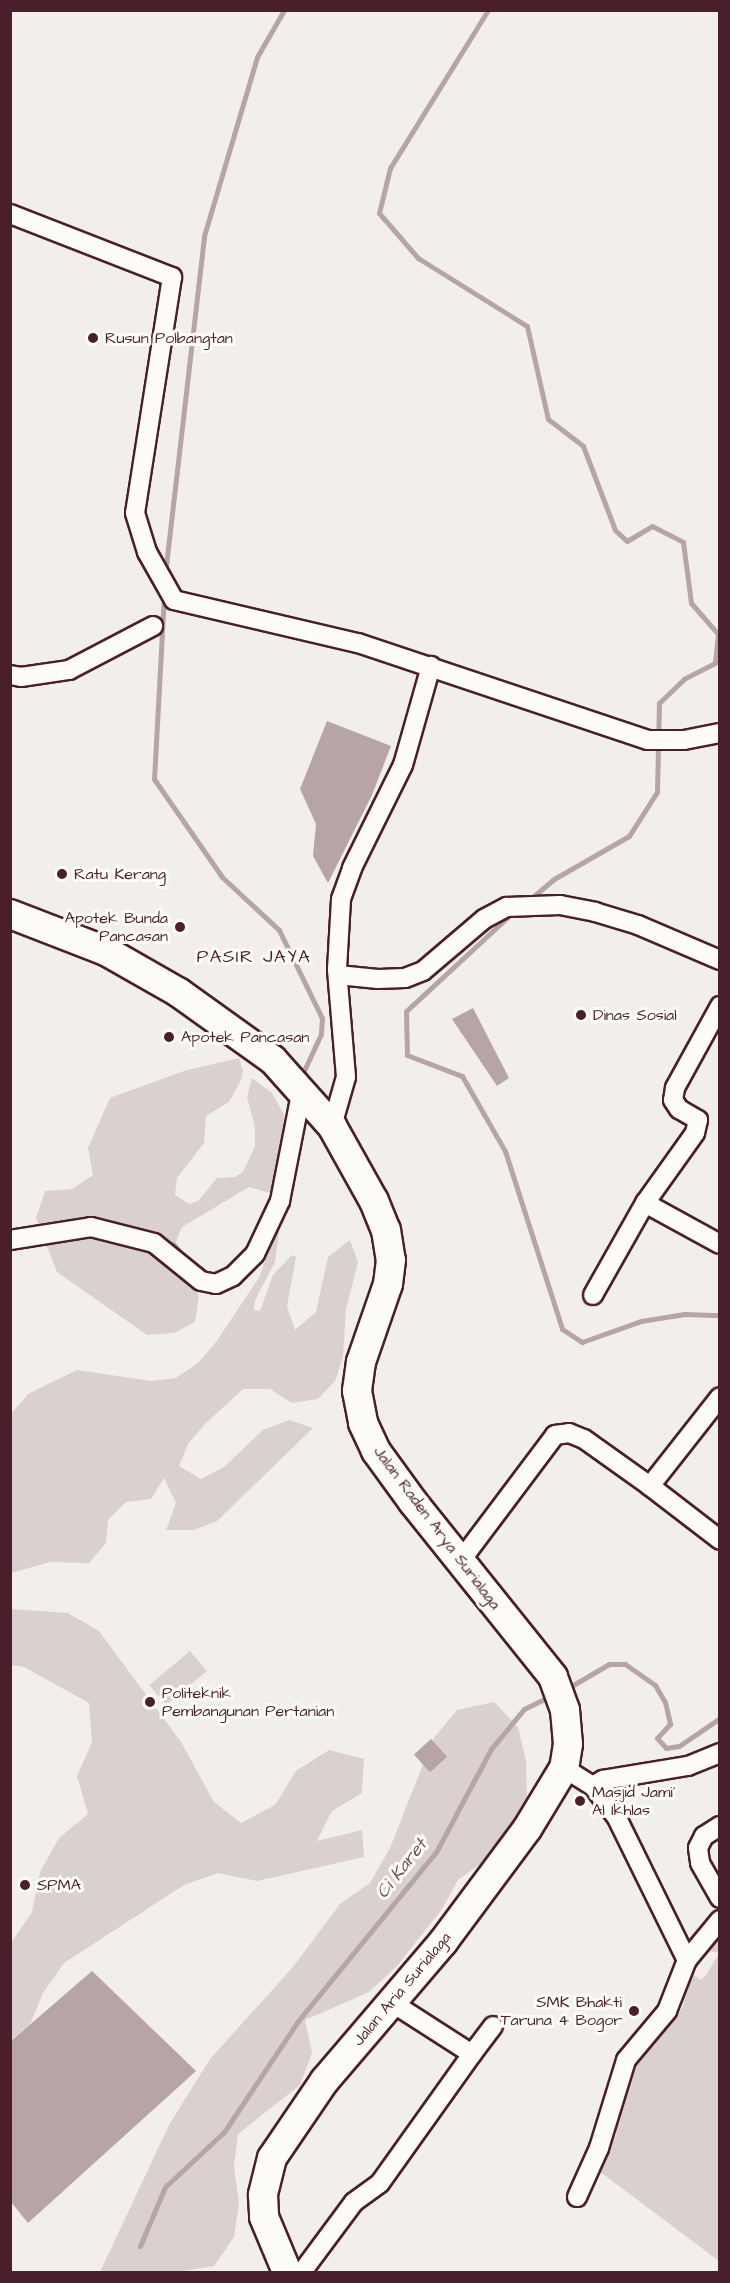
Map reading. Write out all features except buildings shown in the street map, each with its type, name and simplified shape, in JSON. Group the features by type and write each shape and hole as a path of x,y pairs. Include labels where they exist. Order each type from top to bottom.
{"main road":[{"name":"Jalan Raden Arya Surialaga","path":"10,914 106,951 140,970 287,1074 332,1126 374,1201 386,1230 391,1260 388,1284 361,1362 357,1391 363,1423 376,1451 459,1563 554,1677 565,1710"},
{"name":"Jalan Aria Surialaga","path":"287,2272 264,2217 263,2195 272,2158 324,2080 492,1879 564,1768 568,1744 565,1710"}],"street":[{"path":"10,214 172,277 135,513 159,574 174,600 358,643 431,666 537,706 648,740 684,740 720,733"},
{"path":"10,675 21,677 69,670 153,626"},
{"path":"332,1126 346,1077 337,933 344,886 403,765 431,666"},
{"path":"338,975 378,979 405,978 423,971 484,919 507,907 560,905 619,918 720,960"},
{"path":"593,1294 645,1203 694,1133 698,1120 679,1109 673,1100 675,1088 720,1006"},
{"path":"10,1240 91,1227 154,1243 201,1281 216,1284 233,1276 255,1254 279,1201 287,1074"},
{"path":"645,1203 720,1244"},
{"path":"650,1486 720,1397"},
{"path":"459,1563 555,1435 569,1433 584,1438 720,1540"},
{"path":"593,1786 603,1780 688,1766 720,1753"},
{"path":"564,1768 593,1786 616,1816 687,1960"},
{"path":"720,1826 704,1836 698,1848 700,1863 720,1898"},
{"path":"577,2197 599,2148 626,2060 667,2011 687,1960 720,1920"},
{"path":"391,2002 472,2054"},
{"path":"303,2272 354,2202 380,2183 493,2026"}],"shaded area":[{"path":"327,721 391,746 372,795 328,883 313,856 316,824 300,789"},
{"path":"473,1008 509,1078 497,1086 452,1019"},
{"path":"239,1058 243,1071 241,1080 229,1102 206,1116 204,1143 177,1178 175,1195 189,1204 198,1201 217,1178 235,1177 243,1172 255,1146 255,1127 247,1097 252,1078 272,1093 284,1115 281,1218 275,1262 255,1300 254,1310 260,1311 273,1275 292,1255 296,1257 287,1306 295,1330 316,1312 328,1257 350,1240 358,1262 346,1309 343,1357 335,1381 318,1399 292,1403 270,1389 243,1389 205,1424 188,1444 179,1466 201,1479 224,1467 263,1430 289,1420 313,1428 217,1521 194,1530 166,1530 176,1503 164,1478 151,1499 126,1502 108,1520 106,1543 89,1563 50,1562 11,1573 11,1414 28,1394 77,1370 151,1381 176,1378 198,1363 216,1342 260,1276 277,1224 274,1194 249,1187 182,1227 173,1249 199,1295 195,1322 174,1333 147,1335 57,1272 36,1218 45,1191 72,1189 93,1175 88,1148 110,1098 184,1071"},
{"path":"11,1609 68,1613 99,1631 181,1742 214,1802 241,1823 275,1805 296,1771 329,1750 364,1759 362,1793 332,1811 317,1841 362,1830 364,1857 257,1881 218,1873 184,1885 64,1963 43,1993 30,2024 11,2040 11,1943 32,1912 40,1872 59,1838 88,1814 77,1776 92,1742 89,1703 24,1667 11,1665"},
{"path":"190,1651 207,1671 166,1705 149,1685"},
{"path":"494,1702 518,1727 526,1761 527,1799 487,1859 458,1880 442,1909 397,1966 369,1992 305,2020 312,2053 300,2085 238,2134 234,2167 239,2203 234,2237 214,2266 177,2272 100,2272 169,2125 210,2059 293,1967 340,1904 370,1883 390,1848 433,1739 457,1710"},
{"path":"431,1739 447,1757 430,1772 414,1754"},
{"path":"719,1933 719,1953 709,1951 709,1944"},
{"path":"719,1953 719,2261 595,2168 616,2135 621,2093 635,2063 682,2009 692,1974 701,1980"},
{"path":"92,1971 196,2071 28,2223 11,2202 11,2041"}],"waterway":[{"path":"165,574 204,236 257,57 284,10"},
{"path":"488,10 390,168 379,213 418,258 527,326 548,419 583,446 615,530 627,541 652,526 683,542 691,603 718,634 715,663 684,679 659,703 657,792 629,836 554,879 529,900"},
{"path":"164,595 154,779 222,877 279,930 322,1018 321,1034 301,1077"},
{"path":"512,913 406,1011 407,1055 462,1076 505,1151 562,1329 582,1342 641,1321 684,1314 720,1315"},
{"path":"50,1225 94,1220"},
{"path":"109,1223 140,1231"},
{"path":"160,1239 174,1245 185,1258"},
{"name":"Ci Karet","path":"568,1688 609,1664 625,1664 655,1685 665,1702 670,1724 657,1738 666,1748 679,1746 720,1718"},
{"name":"Ci Karet","path":"140,2246 165,2187 224,2132 298,2021 436,1852 491,1749 524,1709 551,1696"}],"place":[{"name":"Rusun Polbangtan","path":"93,338"},
{"name":"Ratu Kerang","path":"62,874"},
{"name":"Apotek Bunda Pancasan","path":"180,927"},
{"name":"Dinas Sosial","path":"581,1015"},
{"name":"Apotek Pancasan","path":"169,1037"},
{"name":"Politeknik Pembangunan Pertanian","path":"150,1702"},
{"name":"Masjid Jami' Al Ikhlas","path":"580,1801"},
{"name":"SPMA","path":"25,1885"},
{"name":"SMK Bhakti Taruna 4 Bogor","path":"634,2011"}],"district":[{"name":"PASIR JAYA","path":"254,957"}]}
